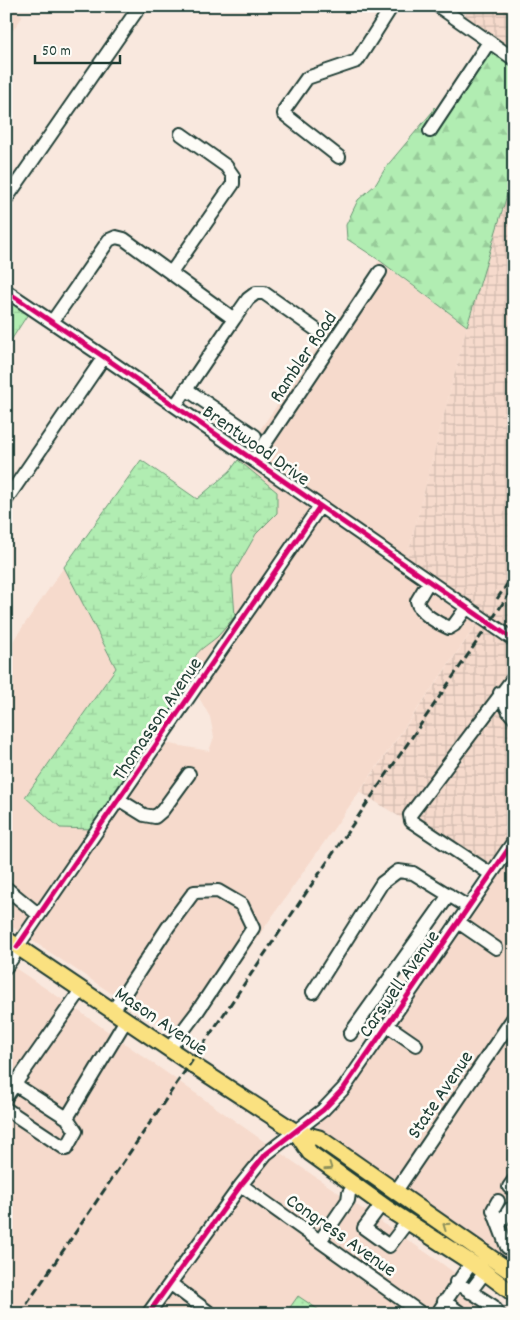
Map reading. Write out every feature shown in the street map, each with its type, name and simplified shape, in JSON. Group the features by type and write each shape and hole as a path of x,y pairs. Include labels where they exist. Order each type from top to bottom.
{"main road":[{"name":"Mason Avenue","path":"12,943 296,1132 320,1138 514,1274"},
{"name":"Mason Avenue","path":"296,1132 310,1153 382,1204 471,1262 514,1294"}],"street":[{"path":"6,199 140,6"},
{"path":"339,156 284,114 285,109 307,78 357,61 392,6"},
{"path":"438,6 514,60"},
{"path":"430,131 489,42"},
{"path":"171,273 233,184 233,176 226,166 181,134"},
{"path":"52,322 108,240 116,237 124,239 234,320"},
{"name":"Rambler Road","path":"254,460 380,272"},
{"name":"Brentwood Drive","path":"6,292 104,356 514,640"},
{"path":"175,406 248,299 256,293 264,293 315,329"},
{"path":"6,500 104,356"},
{"path":"186,389 255,436"},
{"name":"Thomasson Avenue","path":"6,967 13,957 12,943 39,915 320,506"},
{"path":"429,581 417,601 419,608 425,613 449,628 454,625 467,607"},
{"path":"491,874 411,821 410,815 500,693 514,677"},
{"path":"500,693 514,718"},
{"path":"118,799 144,814 155,817 162,811 189,774"},
{"name":"Carswell Avenue","path":"148,1314 241,1185 266,1154 323,1110 344,1088 514,841"},
{"path":"313,992 382,883 398,870 413,872 468,907"},
{"path":"6,888 39,915"},
{"path":"113,1012 168,926 194,892 218,891 242,905 253,928 197,1012 169,1049"},
{"path":"350,1034 449,895"},
{"path":"458,922 496,948"},
{"path":"6,1097 81,990"},
{"name":"State Avenue","path":"396,1191 514,1018"},
{"path":"66,1118 126,1020"},
{"path":"387,1025 416,1046"},
{"path":"6,1109 66,1149 76,1131 66,1118 16,1085"},
{"name":"Congress Avenue","path":"241,1185 422,1314"},
{"path":"320,1241 348,1200 355,1185"},
{"path":"497,1262 512,1245 492,1210 498,1201"},
{"path":"382,1204 364,1228 389,1246 408,1221"},
{"path":"499,1225 510,1209"},
{"path":"436,1314 471,1262"},
{"path":"470,1292 485,1272"},
{"path":"456,1282 493,1306 499,1314"},
{"path":"171,1284 211,1314"},
{"path":"444,1301 462,1314"}],"shaded area":[{"path":"6,6 10,6 23,16 6,40"},
{"path":"470,6 514,6 514,51 464,17"},
{"path":"514,172 514,632 407,558 467,326"},
{"path":"379,261 467,326 407,558 263,458 389,269 378,264 253,452 247,448"},
{"path":"240,458 311,508 194,678 192,664 200,649 217,636 235,616 232,576 256,534 277,513 277,492 238,460"},
{"path":"321,514 477,624 187,1038 195,1044 129,1005 30,939 164,743 209,751 214,737 210,717 197,694"},
{"path":"64,567 116,668 25,797 60,828 91,829 20,932 6,923 6,651"},
{"path":"478,623 514,648 514,830 486,871 360,792"},
{"path":"514,851 514,1007 395,1183 317,1126 379,1049"},
{"path":"6,962 66,1002 6,1087"},
{"path":"76,1009 269,1145 141,1314 11,1314 6,1310 6,1106 21,1088"},
{"path":"514,1028 514,1266 404,1189"},
{"path":"279,1152 437,1260 511,1314 433,1314 250,1183 270,1158"},
{"path":"242,1194 411,1314 222,1314 179,1282"},
{"path":"171,1293 200,1314 156,1314"}],"green space":[{"path":"480,44 514,67 514,172 467,326 379,260 347,239 346,225 358,200 376,184 386,167 433,111 434,107 436,109"},
{"path":"6,299 28,314 6,348"},
{"path":"141,460 197,499 230,471 238,460 277,492 277,513 256,534 232,576 235,616 217,637 197,653 193,663 194,678 91,829 60,828 25,797 116,668 64,567"},
{"path":"298,1296 319,1310 316,1314 286,1313"}],"railway":[{"path":"497,599 514,574"},
{"path":"20,1314 514,587"}],"cycle path":[{"path":"6,291 514,640"},
{"path":"17,947 320,506"},
{"path":"148,1314 241,1185 266,1154 323,1110 344,1088 514,841"}]}
